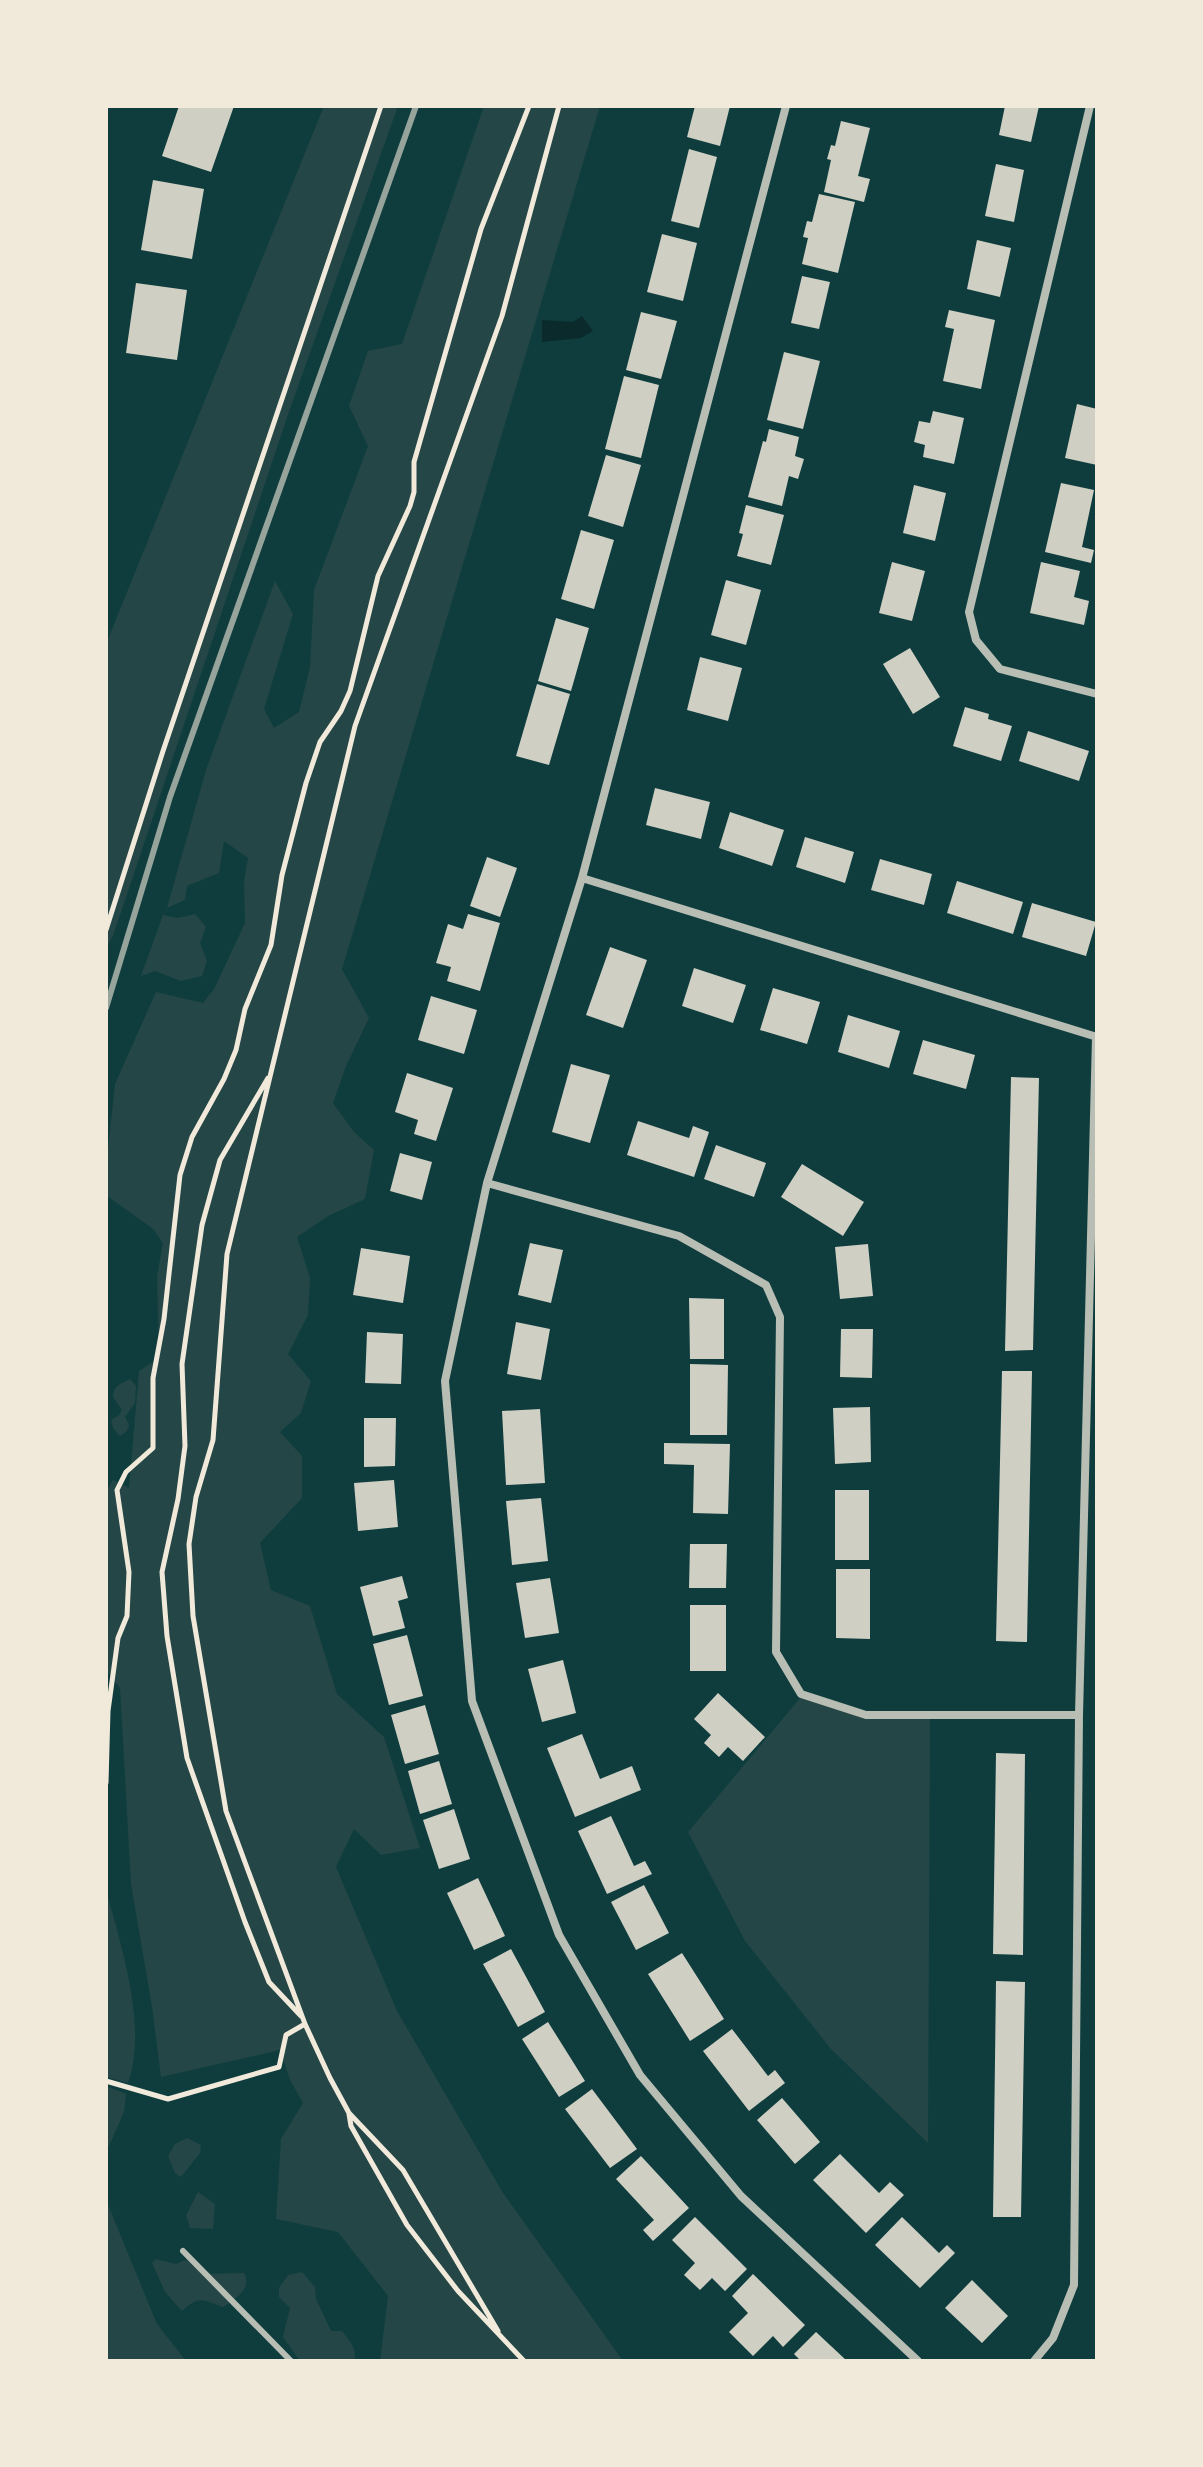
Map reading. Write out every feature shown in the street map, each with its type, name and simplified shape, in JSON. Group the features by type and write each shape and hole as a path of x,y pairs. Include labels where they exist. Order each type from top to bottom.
{"street":[{"path":"786,106 582,878 487,1183 445,1381 472,1701 559,1935 640,2075 741,2196 918,2361"},
{"path":"1090,106 969,612 976,640 1000,669 1097,694"},
{"path":"582,878 1096,1037 1079,1715 1074,2285 1053,2338 1034,2361"},
{"path":"487,1183 679,1236 766,1285 780,1317 776,1652 801,1694 866,1715 1079,1715"}],"lane":[{"path":"183,2251 291,2361"}],"path":[{"path":"106,930 163,751 381,106"},
{"path":"106,1783 108,1711 118,1638 127,1616 129,1572 117,1490 126,1472 153,1448 153,1378 164,1319 180,1175 192,1137 236,1050 245,1009 271,945 282,875 306,783 320,742 341,711 355,674 378,576 414,492 414,462 481,229 529,106"},
{"path":"498,2331 403,2170 349,2113 304,2021 226,1811 193,1616 189,1544 196,1497 213,1440 227,1254 355,726 502,316 559,106"},
{"path":"271,1074 220,1160 202,1225 182,1364 185,1446 178,1499 162,1572 167,1636 187,1758 269,1982 304,2021"},
{"path":"106,2081 168,2099 279,2067 286,2035 304,2021"},
{"path":"349,2113 351,2126 407,2225 458,2291 524,2361"}],"shaded area":[{"path":"324,106 398,106 290,409 113,936 106,947 106,644"},
{"path":"484,106 600,106 342,969 369,1018 346,1066 333,1103 354,1132 374,1150 365,1199 328,1216 297,1237 310,1278 308,1315 288,1354 311,1381 301,1413 280,1432 302,1456 302,1498 260,1543 271,1590 310,1606 337,1694 384,1737 420,1848 381,1855 354,1829 336,1867 397,2011 503,2193 623,2361 380,2361 388,2296 338,2232 276,2219 281,2139 303,2103 290,2080 280,2050 161,2077 131,1884 120,1688 106,1670 106,1492 113,1480 129,1488 139,1371 159,1358 157,1276 163,1243 153,1229 106,1195 115,1084 156,992 203,1003 214,989 245,923 244,881 248,858 224,841 219,873 187,886 185,900 167,908 206,770 275,581 293,614 264,709 274,728 299,712 310,667 314,590 368,446 349,406 368,351 402,344"},
{"path":"582,316 593,331 581,338 542,342 542,320 573,322"},
{"path":"195,914 206,927 200,943 207,961 202,976 181,981 155,971 141,976 163,915 178,918"},
{"path":"130,1379 136,1386 135,1403 125,1417 129,1425 127,1431 120,1436 111,1420 122,1410 113,1397 118,1385"},
{"path":"801,1697 866,1718 930,1719 928,2143 831,2049 745,1941 688,1832"},
{"path":"106,1890 125,1961 134,2012 133,2061 128,2083 106,2077"},
{"path":"106,2086 126,2094 124,2112 109,2146 106,2146"},
{"path":"187,2138 201,2145 200,2153 181,2177 175,2173 168,2156 175,2144"},
{"path":"198,2192 215,2204 213,2229 190,2228 186,2215"},
{"path":"106,2200 157,2324 186,2361 106,2361"},
{"path":"156,2259 176,2264 193,2261 202,2274 244,2273 245,2288 223,2307 201,2300 182,2311 165,2292 152,2263"},
{"path":"302,2272 315,2287 316,2299 331,2331 342,2331 352,2345 354,2361 300,2361 283,2337 290,2308 279,2297 279,2288 288,2275"}],"building":[{"path":"179,106 234,106 211,172 162,156"},
{"path":"695,106 730,106 720,146 687,137"},
{"path":"1005,106 1039,106 1031,142 999,135"},
{"path":"841,121 870,128 858,176 870,179 864,202 824,192 831,160 827,159 831,145 835,146"},
{"path":"689,149 717,157 699,228 671,221"},
{"path":"996,164 1024,170 1014,222 985,216"},
{"path":"153,180 204,189 192,259 141,250"},
{"path":"819,194 855,202 838,273 802,264 808,238 803,237 807,221 812,222"},
{"path":"662,234 697,243 683,301 647,292"},
{"path":"977,240 1011,248 1000,297 967,289"},
{"path":"802,276 830,282 819,329 791,323"},
{"path":"136,283 187,290 177,360 126,353"},
{"path":"949,310 995,320 981,389 943,381 954,329 945,327"},
{"path":"641,312 677,321 661,379 626,370"},
{"path":"784,352 820,361 803,429 767,420"},
{"path":"624,376 659,385 641,458 605,449"},
{"path":"1077,404 1097,409 1097,465 1065,458"},
{"path":"933,411 964,418 954,464 923,457 925,445 914,442 919,421 930,423"},
{"path":"769,429 799,437 795,456 804,459 798,479 789,476 782,506 748,497"},
{"path":"606,455 641,465 623,527 588,516"},
{"path":"1061,483 1094,490 1082,547 1094,550 1091,563 1045,552"},
{"path":"914,485 946,493 935,541 903,533"},
{"path":"746,505 784,515 771,565 737,556"},
{"path":"581,530 614,540 594,609 561,599"},
{"path":"892,562 925,571 912,621 879,613"},
{"path":"1041,562 1080,571 1074,597 1089,601 1084,625 1030,613"},
{"path":"726,580 761,590 746,645 711,635"},
{"path":"556,618 589,628 571,691 538,681"},
{"path":"910,648 940,697 913,714 883,664"},
{"path":"700,657 742,668 728,721 687,710"},
{"path":"537,684 570,694 549,765 516,756"},
{"path":"965,707 989,714 988,719 1012,726 1001,761 953,746"},
{"path":"1028,731 1089,751 1079,781 1019,761"},
{"path":"655,788 710,802 701,839 646,825"},
{"path":"730,812 784,830 772,866 719,848"},
{"path":"805,837 854,852 845,883 796,867"},
{"path":"487,857 517,868 500,917 470,906"},
{"path":"880,859 932,874 924,905 871,890"},
{"path":"957,881 1023,902 1013,934 947,913"},
{"path":"1032,903 1096,922 1086,956 1022,937"},
{"path":"468,914 500,923 480,991 447,981 451,967 436,963 448,924 463,929"},
{"path":"610,947 647,960 623,1028 586,1015"},
{"path":"694,968 746,985 733,1023 682,1006"},
{"path":"773,988 820,1002 807,1044 760,1030"},
{"path":"431,996 477,1010 464,1054 418,1040"},
{"path":"848,1015 900,1031 889,1068 838,1052"},
{"path":"923,1040 975,1055 966,1089 913,1074"},
{"path":"571,1064 610,1075 590,1143 552,1132"},
{"path":"407,1073 453,1088 436,1141 414,1134 418,1120 395,1112"},
{"path":"1011,1077 1039,1078 1033,1350 1005,1351"},
{"path":"638,1121 689,1138 693,1126 709,1132 694,1177 627,1155"},
{"path":"716,1145 766,1163 754,1197 704,1179"},
{"path":"400,1153 432,1162 422,1200 390,1191"},
{"path":"802,1164 864,1202 843,1236 781,1197"},
{"path":"530,1243 563,1250 551,1303 518,1295"},
{"path":"868,1244 873,1296 840,1299 835,1247"},
{"path":"361,1248 410,1256 403,1303 353,1295"},
{"path":"689,1298 724,1299 724,1359 690,1359"},
{"path":"516,1322 550,1329 541,1380 507,1374"},
{"path":"841,1329 873,1329 872,1378 840,1377"},
{"path":"367,1332 403,1334 401,1384 365,1383"},
{"path":"690,1364 728,1365 727,1435 690,1435"},
{"path":"1002,1371 1032,1371 1027,1642 996,1641"},
{"path":"870,1407 871,1462 835,1464 833,1408"},
{"path":"540,1409 545,1483 506,1485 502,1411"},
{"path":"364,1418 396,1418 395,1466 364,1467"},
{"path":"664,1443 730,1444 728,1514 693,1513 694,1465 664,1464"},
{"path":"394,1480 398,1527 358,1531 354,1483"},
{"path":"835,1490 869,1490 869,1560 835,1560"},
{"path":"541,1498 548,1561 512,1565 506,1501"},
{"path":"690,1544 727,1544 726,1588 689,1588"},
{"path":"836,1569 870,1569 870,1639 836,1638"},
{"path":"402,1576 408,1598 398,1601 405,1628 373,1636 360,1587"},
{"path":"550,1578 559,1633 525,1638 516,1583"},
{"path":"690,1605 726,1605 726,1671 690,1671"},
{"path":"407,1635 423,1696 389,1705 373,1644"},
{"path":"563,1660 576,1713 542,1722 528,1669"},
{"path":"718,1693 765,1737 743,1761 728,1747 719,1757 704,1743 711,1735 694,1719"},
{"path":"425,1705 439,1754 405,1764 391,1715"},
{"path":"582,1734 600,1779 632,1766 641,1790 575,1817 547,1748"},
{"path":"996,1753 1025,1754 1023,1955 993,1954"},
{"path":"439,1761 452,1804 420,1814 408,1771"},
{"path":"454,1809 470,1859 439,1869 423,1820"},
{"path":"611,1816 634,1866 645,1861 652,1874 607,1894 578,1831"},
{"path":"478,1878 505,1936 474,1950 447,1893"},
{"path":"644,1885 669,1933 636,1950 611,1902"},
{"path":"511,1949 545,2012 518,2027 483,1964"},
{"path":"682,1953 724,2019 690,2041 648,1974"},
{"path":"996,1981 1025,1982 1021,2217 993,2217"},
{"path":"548,2022 585,2081 559,2097 522,2039"},
{"path":"732,2029 768,2076 775,2070 785,2083 749,2111 703,2051"},
{"path":"592,2089 637,2149 610,2168 565,2109"},
{"path":"782,2098 820,2142 795,2164 757,2120"},
{"path":"840,2154 879,2193 890,2182 904,2195 866,2233 813,2180"},
{"path":"641,2156 689,2208 653,2241 643,2230 654,2220 616,2179"},
{"path":"695,2217 747,2269 725,2291 712,2278 700,2290 684,2275 695,2263 672,2240"},
{"path":"902,2217 939,2253 947,2245 955,2253 920,2288 875,2245"},
{"path":"753,2274 805,2325 783,2347 773,2336 753,2356 729,2332 748,2313 732,2296"},
{"path":"972,2280 1008,2316 982,2343 945,2308"},
{"path":"816,2332 847,2361 801,2361 794,2354"}],"railway":[{"path":"106,1008 170,797 416,106"}]}
